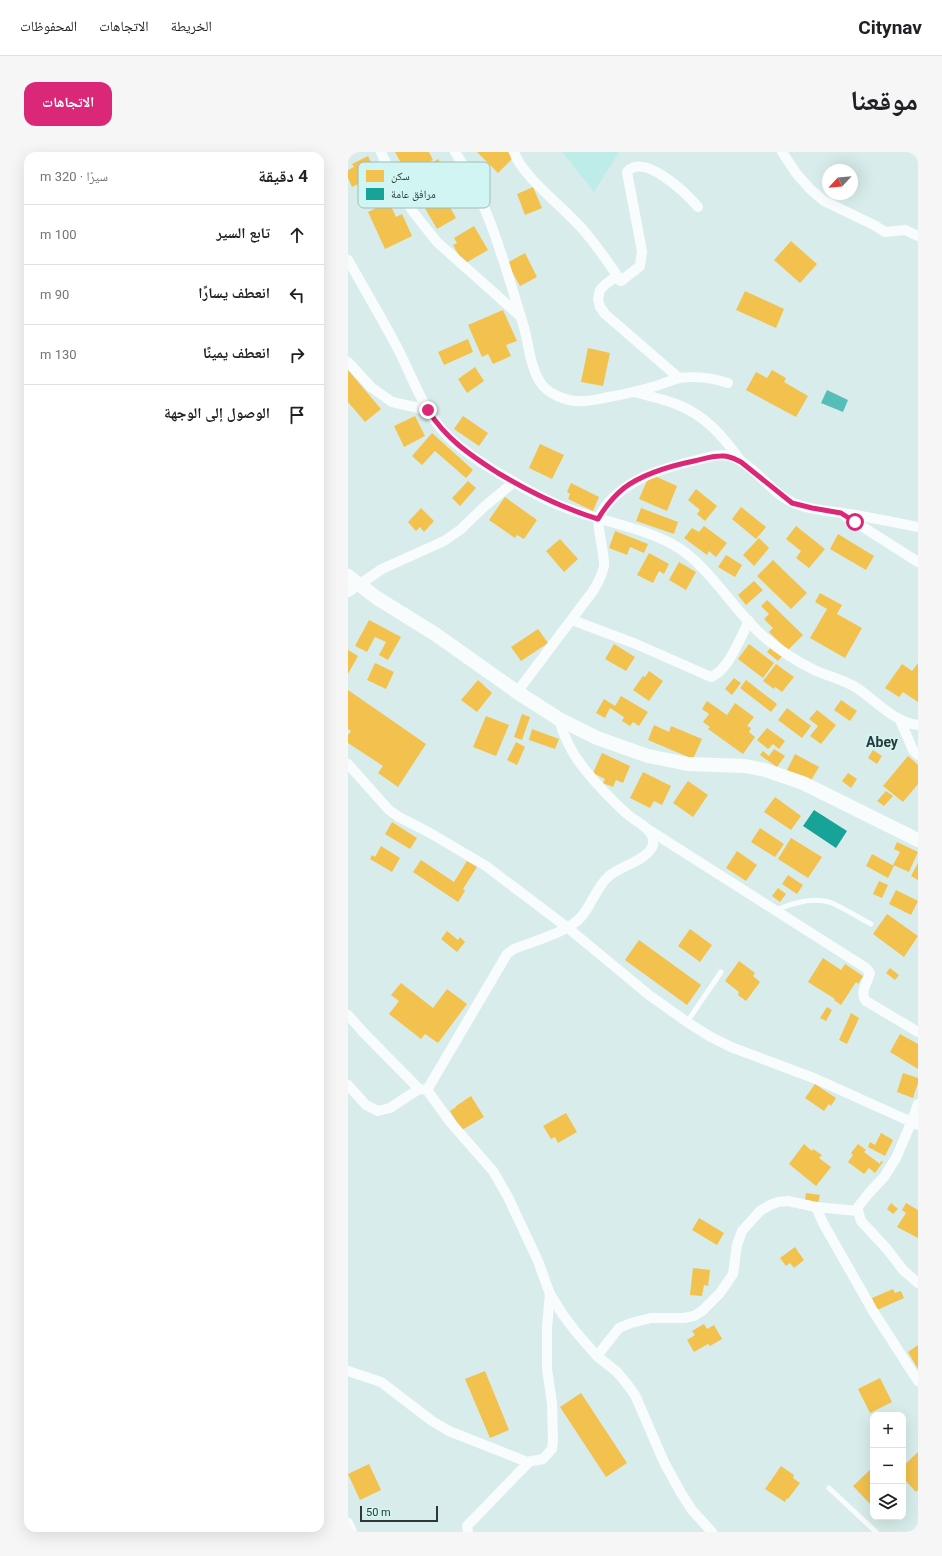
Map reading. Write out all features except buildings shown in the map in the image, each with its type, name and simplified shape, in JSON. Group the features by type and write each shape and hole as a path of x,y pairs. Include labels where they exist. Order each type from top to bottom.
{"main road":[{"path":"352,584 435,634 517,692 559,719 603,741 666,760 688,764 745,766 765,770 803,783 918,840"}],"street":[{"path":"381,152 385,162"},
{"path":"455,152 461,162"},
{"path":"514,152 532,178 585,232 621,281"},
{"path":"782,152 808,188 824,201 874,224 885,232 905,230 918,236"},
{"path":"621,281 640,266 642,251 627,172 630,165 637,160 645,160 655,163 664,169 698,207"},
{"path":"411,208 437,242 482,283 511,306 520,316"},
{"path":"484,208 520,316 532,365 541,383 551,392 564,399 578,402 635,392 679,378 714,379 728,383"},
{"path":"348,260 390,334 428,410 436,423 459,446 514,482 560,506 672,544 697,562 748,621 763,636 792,658 855,687 900,720 909,724 918,725"},
{"path":"621,281 614,278 600,290 598,299 600,307 610,320 679,378"},
{"path":"348,362 371,387 392,402 428,410"},
{"path":"635,392 677,404 696,414 711,425 725,440 741,462"},
{"path":"517,692 572,620 593,591 600,578 604,566 604,552 598,519 605,508 624,488 653,472 674,465 712,457 732,457 741,462 792,503 918,527"},
{"path":"352,584 444,541 460,530 485,506 514,482"},
{"path":"841,513 918,562"},
{"path":"572,620 636,644 711,677 717,675 727,663 748,621"},
{"path":"559,719 562,731 569,745 587,772 628,814 645,827 866,968 870,973 863,992 863,997 866,1001 918,1032"},
{"path":"900,720 913,750 918,755"},
{"path":"348,764 389,810 486,866 568,928 649,995 709,1036 731,1047 816,1079 915,1124"},
{"path":"348,1085 366,1105 378,1111 390,1108 423,1090 507,954 514,949 568,928 576,923 583,916 607,877 648,852 653,845 653,836 645,827"},
{"path":"348,1015 362,1032 423,1090 493,1171 538,1261 550,1294 576,1332 598,1356 617,1372 635,1395 664,1462 681,1493 692,1510 712,1532"},
{"path":"918,1104 915,1124 896,1158 888,1171 858,1207 861,1221 887,1249 903,1270 918,1283"},
{"path":"598,1356 619,1328 631,1322 651,1318 684,1318 694,1316 702,1311 720,1293 733,1274 737,1244 742,1230 760,1212 770,1205 788,1201 816,1207 858,1211"},
{"path":"816,1207 823,1223 873,1312 918,1381"},
{"path":"348,1372 381,1382 441,1427 512,1457 529,1462 544,1459 552,1449 553,1441 552,1403 547,1370 547,1327 550,1294"},
{"path":"468,1532 467,1526 529,1462"},
{"path":"348,1523 352,1532"}],"lane":[{"path":"776,910 804,900 828,902 871,924"},
{"path":"687,1022 721,972"},
{"path":"829,1488 876,1532"}],"shaded area":[{"path":"562,152 619,152 594,192"}],"water":[{"path":"827,390 848,400 843,412 821,403"}],"district":[{"name":"Abey","path":"882,742"}],"route":[{"path":"428,410 446,435 477,460 514,482 560,506 598,519 614,497 624,488 653,472 674,465 722,456 732,457 750,468 792,503 800,506 841,513 855,522"}]}
